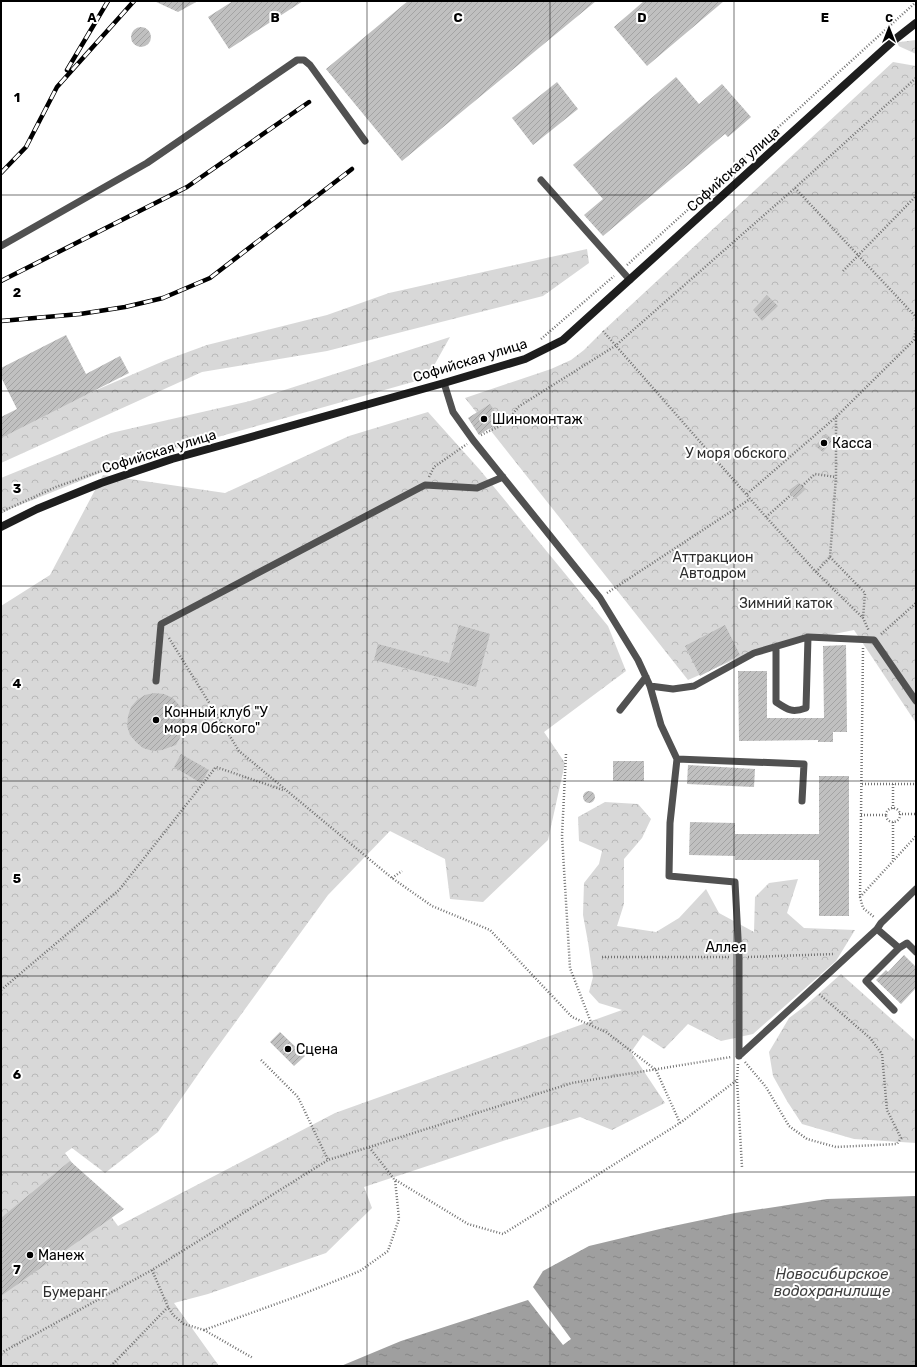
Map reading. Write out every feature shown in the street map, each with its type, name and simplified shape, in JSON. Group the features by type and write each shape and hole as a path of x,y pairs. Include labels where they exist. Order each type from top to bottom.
{"main road":[{"name":"Софийская улица","path":"1,527 37,509 101,483 172,459 525,359 563,340 893,41 916,23"}],"lane":[{"path":"1,246 147,163 297,60 304,60 310,65 364,141"},
{"path":"541,180 630,280"},
{"path":"444,383 453,412 473,440 600,598 638,660 650,686 661,725 677,759 670,823 669,876 735,882 739,957 739,1056"},
{"path":"156,681 161,624 425,485 477,488 503,477"},
{"path":"650,686 673,689 694,686 754,653 808,637 863,639 874,640 916,700"},
{"path":"776,647 776,702 789,710 797,711 806,708 808,637"},
{"path":"620,710 646,677"},
{"path":"677,759 804,764 802,801"},
{"path":"739,1056 850,954 916,889"},
{"path":"879,926 899,948"},
{"path":"894,1010 866,981 899,948 908,943 916,952"}],"path":[{"path":"539,340 621,270 916,2"},
{"path":"425,485 434,467 473,440 506,423 518,407 615,346 795,188 916,78"},
{"path":"795,188 916,317"},
{"path":"843,271 916,196"},
{"path":"747,494 836,417 914,340 916,328"},
{"path":"603,331 766,517 816,572 863,618 874,640 916,603"},
{"path":"816,572 830,557 836,477 836,417"},
{"path":"1,512 56,486 160,450 196,440"},
{"path":"802,486 815,474 836,477"},
{"path":"766,517 791,495"},
{"path":"600,598 750,499"},
{"path":"830,557 865,593 863,618"},
{"path":"161,624 238,751 392,878 432,906 490,930 572,1017 606,1032 656,1070 680,1123"},
{"path":"863,639 860,897 863,908 879,926"},
{"path":"566,754 562,836 570,968 592,1026"},
{"path":"1,990 119,890 216,768 286,791"},
{"path":"862,784 916,784"},
{"path":"893,784 893,809"},
{"path":"893,809 899,814 916,814"},
{"path":"886,815 889,810 893,809"},
{"path":"893,822 897,820 899,814"},
{"path":"861,815 886,815"},
{"path":"886,815 887,819 893,822"},
{"path":"893,822 893,861"},
{"path":"860,897 916,836"},
{"path":"392,878 402,871"},
{"name":"Аллея","path":"602,957 739,957 850,954"},
{"path":"739,1056 766,1087 789,1126 807,1140 836,1147 897,1144 901,1138 887,1110 882,1054 870,1038 813,988"},
{"path":"1,1353 152,1270 328,1160 572,1083 739,1056"},
{"path":"739,1056 737,1080 742,1167"},
{"path":"261,1060 298,1097 328,1160"},
{"path":"368,1147 394,1179 468,1224 503,1234 680,1123 737,1080"},
{"path":"204,1330 298,1296 360,1271 388,1251 399,1219 394,1179"},
{"path":"152,1270 173,1315 184,1324 204,1330 253,1358"},
{"path":"111,1366 168,1307"}],"green space":[{"path":"916,40 916,54 892,43"},
{"name":"У моря обского","path":"893,62 916,66 916,723 854,630 759,649 688,680 465,398 551,369 571,360 584,350"},
{"path":"587,249 589,263 543,296 327,351 202,372 1,463 1,431 166,360 207,345 327,315 389,293"},
{"path":"450,337 427,378 125,463 10,509 1,514 1,478 111,433 250,401"},
{"name":"Бумеранг","path":"428,412 480,470 608,626 626,671 544,732 565,763 548,840 483,902 450,899 445,859 390,831 328,895 208,1060 158,1132 105,1173 72,1148 65,1153 118,1226 335,1113 622,1010 599,1003 589,992 593,977 583,915 584,883 599,864 602,851 579,841 578,817 605,802 638,804 651,819 642,838 624,859 624,904 617,926 656,932 679,918 706,889 719,913 754,932 755,897 769,883 798,879 787,913 804,928 855,930 836,961 753,1034 721,1041 688,1024 664,1049 643,1035 631,1052 665,1103 612,1130 580,1117 364,1187 372,1208 326,1253 208,1294 174,1303 219,1366 1,1366 1,606 50,575 103,475 225,493 349,436"},
{"path":"841,974 916,1041 916,1143 854,1139 802,1124 773,1076 769,1052 789,1018"}],"water":[{"name":"Новосибирское водохранилище","path":"915,1196 916,1366 341,1366 401,1341 528,1300 563,1345 571,1339 533,1287 543,1271 589,1246 735,1213 827,1199"}],"building":[{"path":"154,1 198,1 178,12"},
{"path":"233,1 303,1 229,49 208,17"},
{"path":"408,1 596,1 402,161 326,69"},
{"path":"644,1 724,1 647,66 614,27"},
{"path":"137,27 145,27 151,33 151,41 145,47 137,47 131,41 131,33"},
{"path":"676,77 699,104 722,84 751,117 728,137 725,134 603,236 584,215 603,199 573,165"},
{"path":"557,82 578,109 533,145 512,118"},
{"path":"767,295 778,306 762,321 753,310"},
{"path":"66,335 86,374 120,356 129,373 1,438 1,417 17,409 1,377 1,368"},
{"name":"Шиномонтаж","path":"490,404 501,421 479,435 468,418"},
{"name":"Касса","path":"826,434 833,440 823,452 815,446"},
{"path":"799,483 806,489 795,499 788,491"},
{"path":"459,625 490,634 476,687 374,660 378,644 449,663"},
{"path":"725,625 740,655 700,676 685,646"},
{"path":"846,645 847,732 833,732 833,742 818,742 818,740 739,741 738,671 767,671 767,718 824,718 823,646"},
{"name":"Конный клуб \"У моря Обского\"","path":"154,693 164,694 173,698 184,713 185,723 183,732 176,745 162,750 153,751 143,748 136,742 130,735 127,726 131,707 137,700 145,695"},
{"path":"181,754 209,770 201,783 174,767"},
{"path":"613,761 644,761 644,781 613,781"},
{"path":"688,765 755,769 754,787 687,784"},
{"path":"819,776 849,776 849,916 819,916 819,860 735,860 735,856 689,855 690,822 735,823 735,834 819,834"},
{"path":"589,791 593,793 595,797 593,801 589,803 585,801 583,797 585,793"},
{"path":"904,955 916,967 916,988 901,1004 876,980 886,970 888,972"},
{"name":"Сцена","path":"280,1032 305,1056 294,1066 270,1042"},
{"name":"Манеж","path":"70,1161 124,1209 1,1296 1,1218"}],"railway":[{"path":"67,70 108,1"},
{"path":"1,173 26,147 57,87 134,1"},
{"path":"1,281 187,187 309,102"},
{"path":"1,321 80,314 125,307 163,298 210,278 352,169"}],"place":[{"name":"Шиномонтаж","path":"484,419"},
{"name":"Касса","path":"824,443"},
{"name":"Конный клуб \"У моря Обского\"","path":"156,720"},
{"name":"Сцена","path":"288,1049"},
{"name":"Манеж","path":"30,1255"}],"park label":[{"name":"Аттракцион Автодром","path":"713,566"},
{"name":"Зимний каток","path":"786,603"}]}
